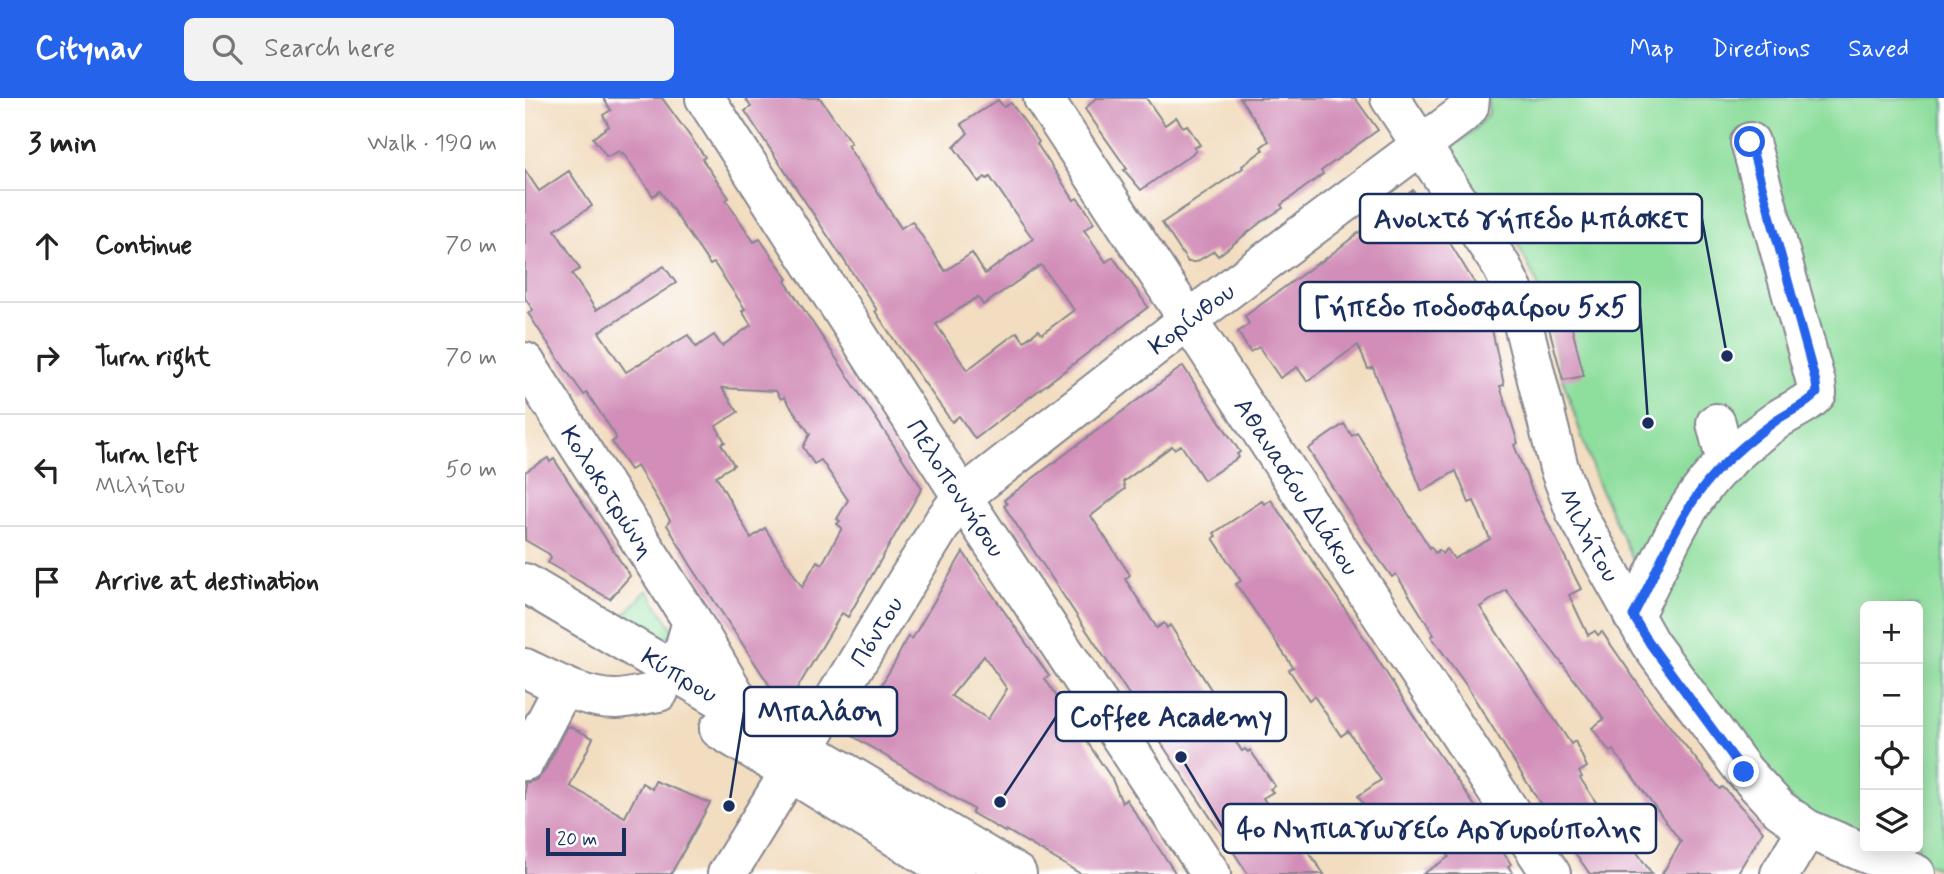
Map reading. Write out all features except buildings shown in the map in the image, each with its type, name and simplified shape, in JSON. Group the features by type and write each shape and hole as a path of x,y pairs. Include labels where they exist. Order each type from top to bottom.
{"street":[{"name":"Πελοποννήσου","path":"705,98 962,497 1211,874"},
{"name":"Αθανασίου Διάκου","path":"1043,98 1551,874"},
{"name":"Μιλήτου","path":"1390,98 1502,267 1516,296 1563,478 1585,530 1657,654 1744,772 1779,809 1807,829 1916,874"},
{"name":"Κορίνθου","path":"962,497 1188,320 1460,116 1469,107 1470,98"},
{"path":"1633,616 1695,497 1726,463 1779,419 1817,393 1750,142"},
{"name":"Κολοκοτρώνη","path":"525,362 692,621 747,715"},
{"path":"1716,424 1726,463"},
{"name":"Πόντου","path":"727,874 945,519 962,497"},
{"name":"Κύπρου","path":"525,583 665,680 797,760 1017,874"},
{"name":"Κύπρου","path":"525,610 665,680 747,715 797,760 957,874"},
{"path":"525,668 564,686 615,699 665,680 684,649 692,621"},
{"path":"525,761 564,686"},
{"path":"1780,874 1807,829"}],"green space":[{"path":"1487,98 1944,98 1944,870 1900,853 1923,853 1923,601 1860,601 1860,837 1822,822 1773,786 1652,622 1641,577 1597,482 1563,380 1537,283 1511,231 1496,209 1490,212 1449,151 1470,134 1489,113"},
{"path":"647,590 674,631 663,644 621,618"}],"place":[{"name":"Ανοιχτό γήπεδο μπάσκετ","path":"1727,356"},
{"name":"Γήπεδο ποδοσφαίρου 5x5","path":"1648,423"},
{"name":"4ο Νηπιαγωγείο Αργυρούπολης","path":"1181,757"},
{"name":"Coffee Academy","path":"1000,802"},
{"name":"Μπαλάση","path":"729,806"}],"route":[{"path":"1744,772 1650,644 1633,616 1675,531 1695,497 1716,471 1744,446 1817,393 1750,142"}]}
